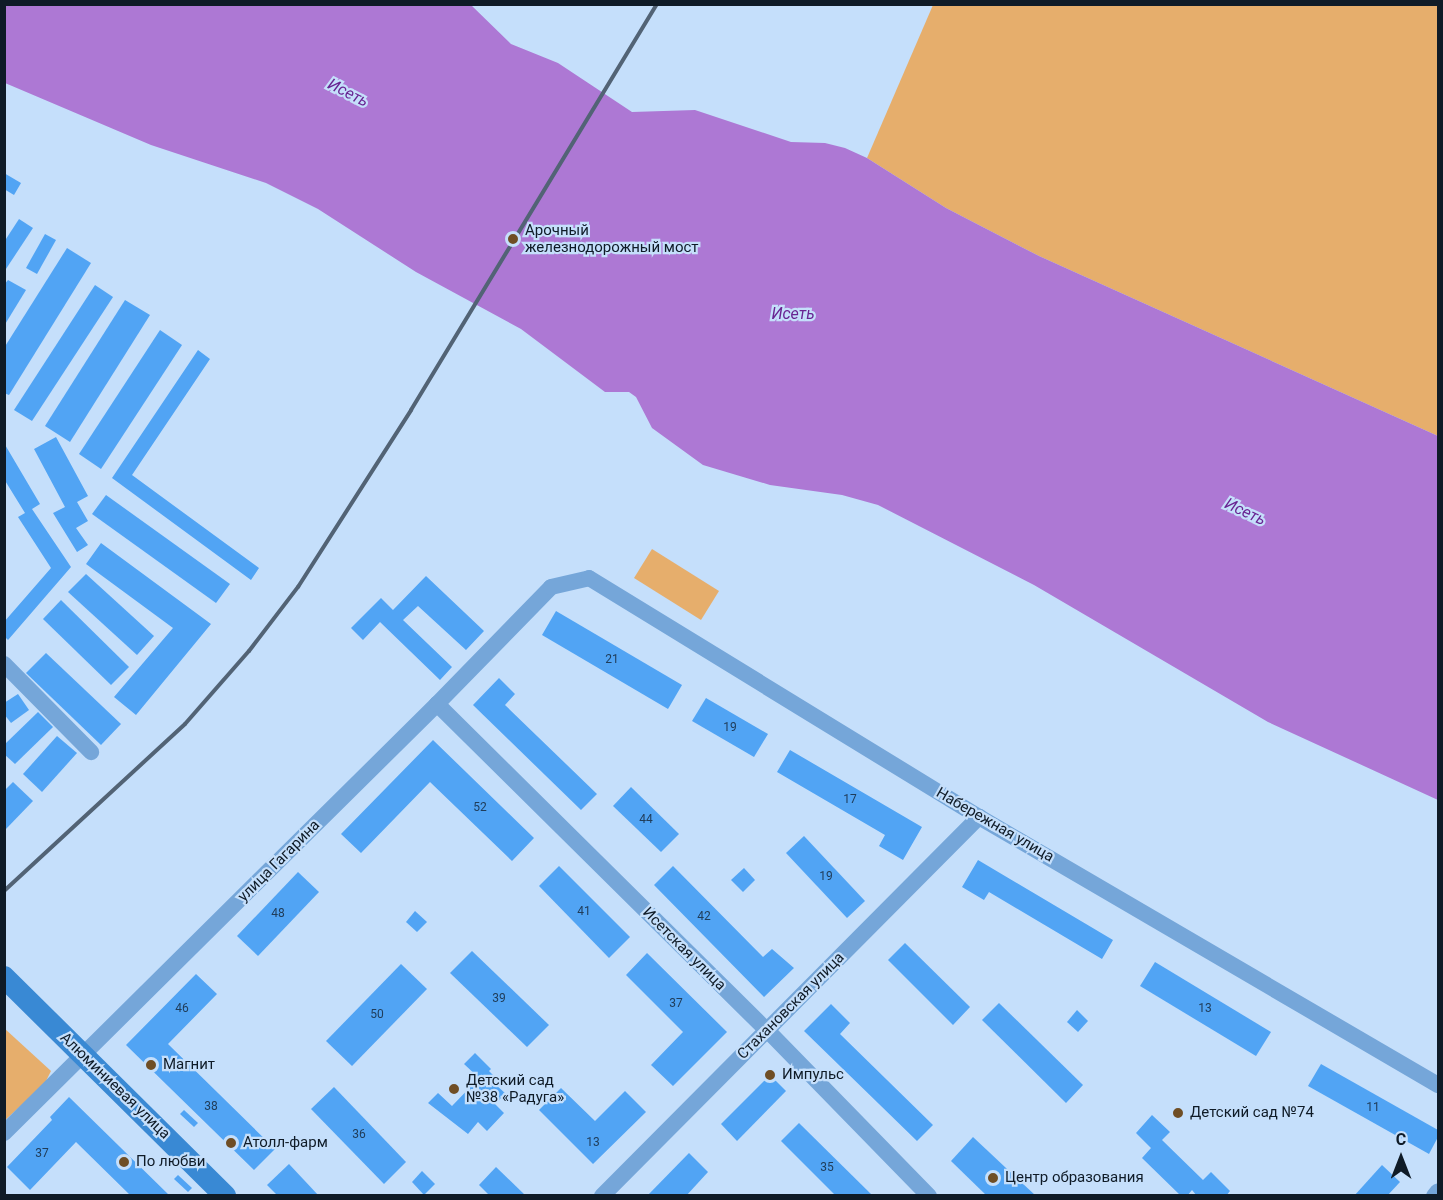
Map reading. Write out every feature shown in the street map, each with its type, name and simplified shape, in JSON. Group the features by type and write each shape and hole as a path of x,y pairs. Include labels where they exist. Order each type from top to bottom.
{"main road":[{"name":"Алюминиевая улица","path":"4,977 225,1196"}],"street":[{"name":"Набережная улица","path":"551,587 590,578 979,817 1438,1085"},
{"name":"улица Гагарина","path":"4,1133 437,704 551,587"},
{"path":"4,664 91,752"},
{"name":"Исетская улица","path":"437,704 767,1030 929,1196"},
{"name":"Стахановская улица","path":"602,1196 979,817"},
{"path":"1434,1196 1438,1191"}],"shaded area":[{"path":"933,5 1438,5 1438,436 1039,256 946,208 867,158"},
{"path":"652,549 719,591 701,620 634,578"},
{"path":"4,1028 51,1071 44,1085 4,1121"}],"water":[{"name":"Исеть","path":"4,5 471,5 511,44 558,63 632,112 695,110 791,142 825,143 845,148 867,158 946,208 1039,256 1438,436 1438,800 1268,722 1034,585 878,505 842,495 770,485 703,465 652,428 636,397 629,392 605,392 521,329 416,272 318,209 266,183 151,145 5,83"}],"building":[{"path":"4,173 21,183 14,195 4,189"},
{"path":"19,219 33,228 4,272 4,242"},
{"path":"45,234 56,240 37,274 26,268"},
{"path":"67,248 91,263 9,395 4,393 4,348"},
{"path":"8,280 26,290 4,326 4,285"},
{"path":"95,285 113,297 32,421 14,410"},
{"path":"125,300 150,315 70,442 45,426"},
{"path":"160,330 182,345 101,469 79,454"},
{"path":"198,350 210,359 132,475 259,568 251,580 112,478"},
{"path":"56,437 88,496 77,502 88,521 76,528 88,545 77,552 53,513 65,507 34,449"},
{"path":"4,443 40,504 32,509 71,567 8,640 4,636 4,622 51,568 18,517 25,513 4,479"},
{"path":"106,495 230,584 216,603 92,514"},
{"path":"101,543 211,624 136,715 114,697 173,628 86,564"},
{"path":"86,574 154,636 137,655 68,592"},
{"path":"426,576 484,631 466,650 418,606 403,620 452,667 440,680 380,622 363,640 351,628 381,598 393,610"},
{"path":"61,600 129,667 111,685 43,619"},
{"path":"556,611 682,685 668,709 542,635"},
{"path":"46,653 121,724 101,745 26,673"},
{"path":"499,678 515,694 505,705 597,794 581,810 473,705"},
{"path":"18,694 29,710 11,723 4,714 4,703"},
{"path":"706,698 768,734 754,757 692,721"},
{"path":"38,712 53,727 15,764 4,754 4,745"},
{"path":"57,736 77,753 42,792 23,774"},
{"path":"433,740 534,838 512,861 430,782 361,853 341,834"},
{"path":"790,750 922,827 903,860 879,846 885,835 777,772"},
{"path":"13,782 33,801 5,830 5,790"},
{"path":"631,787 679,834 661,852 613,806"},
{"path":"804,836 865,901 847,918 786,853"},
{"path":"978,860 1113,940 1102,959 989,892 984,900 962,887"},
{"path":"559,866 630,937 609,958 539,886"},
{"path":"673,866 763,957 772,949 794,968 764,997 654,885"},
{"path":"744,868 755,880 743,892 731,880"},
{"path":"298,872 319,892 258,956 237,936"},
{"path":"415,911 427,922 417,932 406,922"},
{"path":"905,943 970,1007 953,1025 888,960"},
{"path":"472,951 549,1025 527,1047 450,973"},
{"path":"647,953 727,1032 673,1086 651,1065 683,1032 626,975"},
{"path":"1155,962 1271,1032 1256,1056 1140,986"},
{"path":"401,964 427,989 352,1066 326,1041"},
{"path":"196,974 217,994 168,1044 275,1149 254,1170 126,1045"},
{"path":"999,1003 1083,1085 1066,1103 982,1020"},
{"path":"831,1004 850,1023 840,1034 933,1125 917,1141 804,1031"},
{"path":"1077,1010 1088,1021 1078,1032 1067,1022"},
{"path":"475,1053 491,1069 489,1071 499,1081 495,1084 506,1094 495,1104 504,1113 487,1131 478,1122 468,1134 428,1103 438,1093 452,1106 479,1078 464,1064"},
{"path":"1321,1064 1438,1130 1438,1137 1429,1154 1308,1086"},
{"path":"770,1075 786,1091 737,1141 721,1124"},
{"path":"334,1087 406,1162 384,1184 311,1109"},
{"path":"561,1088 595,1121 625,1091 646,1112 593,1164 539,1110"},
{"path":"69,1097 170,1196 131,1196 76,1142 30,1190 7,1167 52,1120 50,1117"},
{"path":"184,1110 198,1123 194,1127 180,1114"},
{"path":"1152,1115 1170,1132 1162,1140 1203,1180 1211,1172 1230,1191 1226,1196 1197,1196 1192,1190 1187,1196 1181,1196 1142,1158 1151,1148 1136,1133"},
{"path":"799,1123 873,1196 836,1196 781,1141"},
{"name":"Центр образования","path":"973,1137 1036,1196 987,1196 951,1161"},
{"path":"689,1153 708,1172 686,1196 647,1196"},
{"path":"289,1164 319,1196 278,1196 267,1185"},
{"path":"1382,1165 1400,1182 1387,1196 1354,1196"},
{"path":"496,1167 526,1196 490,1196 479,1185"},
{"path":"422,1171 435,1184 424,1195 412,1182"},
{"path":"178,1175 192,1188 188,1192 174,1179"}],"railway":[{"path":"4,891 185,724 249,651 298,587 411,410 657,4"}],"place":[{"name":"Арочный железнодорожный мост","path":"513,239"},
{"name":"Магнит","path":"151,1065"},
{"name":"Импульс","path":"770,1075"},
{"name":"Детский сад №38 «Радуга»","path":"454,1089"},
{"name":"Детский сад №74","path":"1178,1113"},
{"name":"Атолл-фарм","path":"231,1143"},
{"name":"По любви","path":"124,1162"},
{"name":"Центр образования","path":"993,1178"}]}
